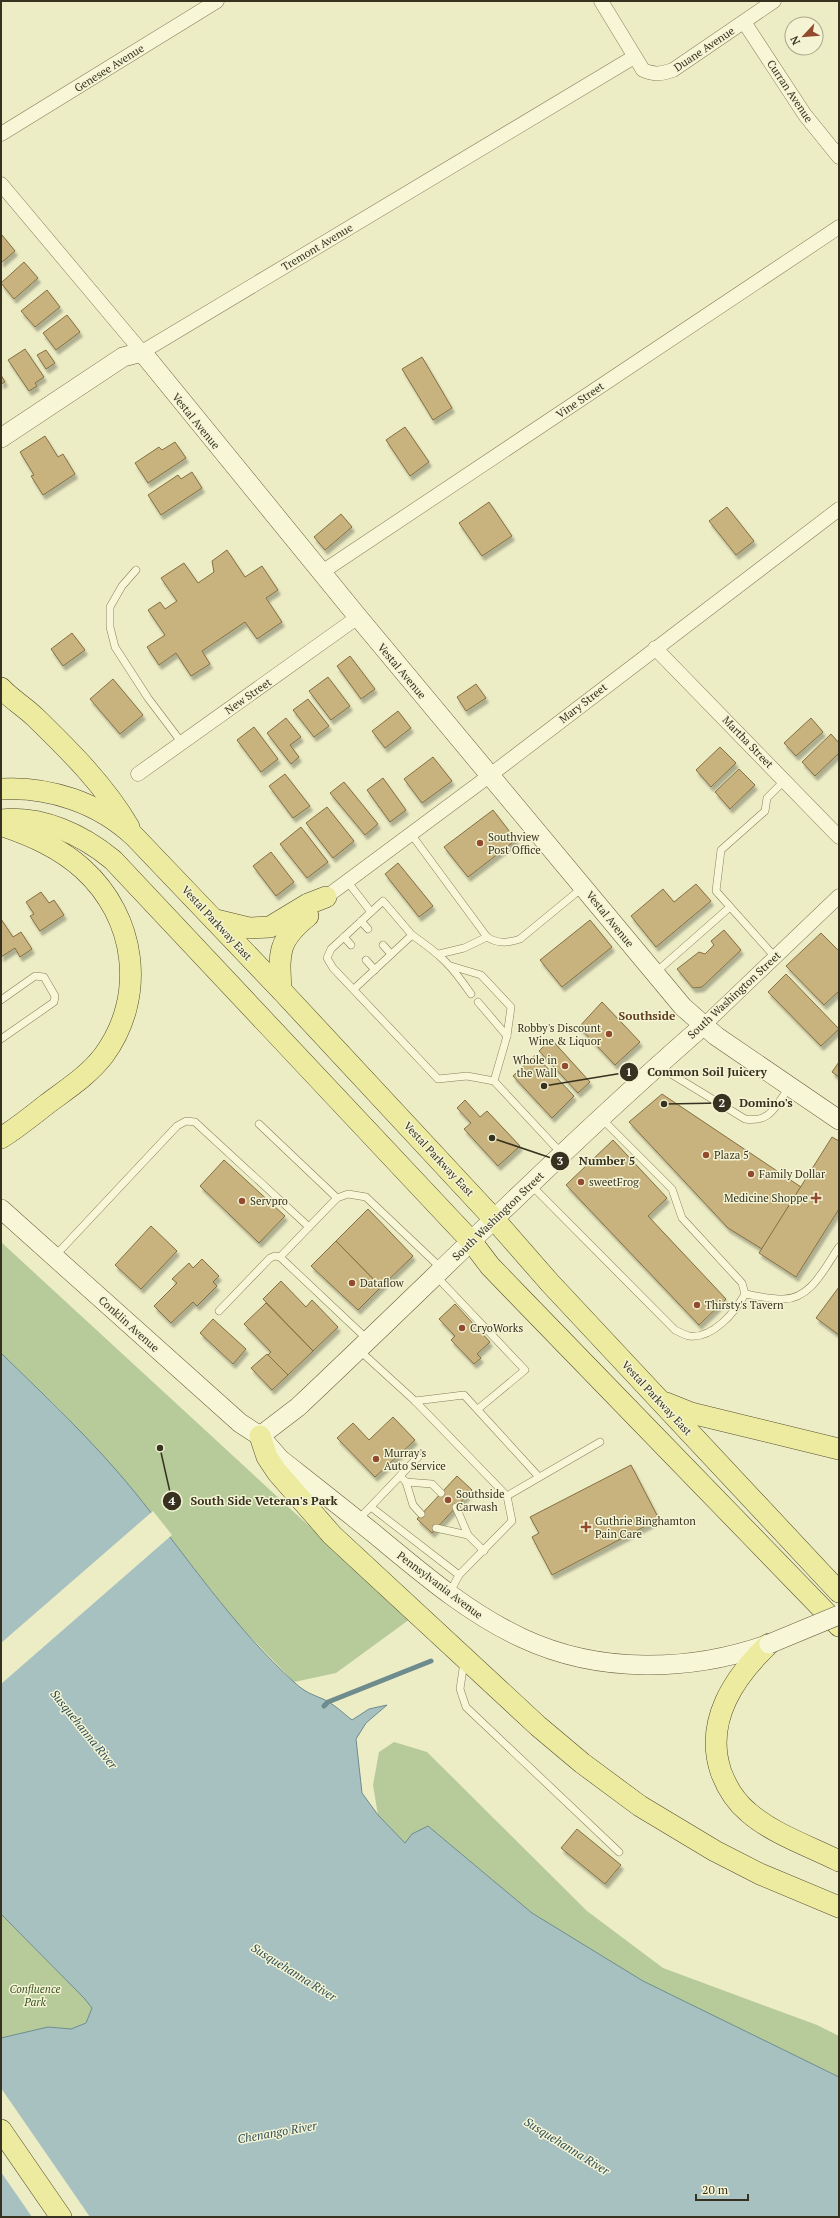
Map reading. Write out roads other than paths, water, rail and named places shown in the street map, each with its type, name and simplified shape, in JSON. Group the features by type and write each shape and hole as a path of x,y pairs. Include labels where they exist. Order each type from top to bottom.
{"main road":[{"path":"1,688 35,717 80,763 114,802 134,836"},
{"name":"Vestal Parkway East","path":"1,789 15,788 45,792 78,801 109,816 134,836 216,920 494,1219 550,1283 839,1592"},
{"path":"1,820 26,820 58,828 95,845 113,860 471,1241 490,1266 605,1387 839,1626"},
{"path":"1,825 27,834 51,846 81,868 94,880 111,902 121,922 128,942 132,970 131,990 127,1010 115,1037 105,1053 85,1076 3,1138"},
{"path":"216,920 249,928 270,927 308,904 326,897"},
{"path":"281,990 279,960 286,936 326,897"},
{"path":"652,1393 671,1406 691,1414 839,1449"},
{"path":"260,1436 266,1456 310,1512 344,1547 558,1744 640,1806 729,1858 839,1907"},
{"path":"769,1644 744,1670 722,1707 716,1731 718,1763 731,1793 748,1813 768,1826 839,1861"},
{"path":"1,2130 61,2217"}],"street":[{"name":"Genesee Avenue","path":"1,134 217,1"},
{"path":"600,1 634,57"},
{"name":"Duane Avenue","path":"634,57 643,70 651,74 660,74 673,70 774,1"},
{"name":"Curran Avenue","path":"744,22 805,115 839,157"},
{"name":"Tremont Avenue","path":"1,438 123,357 142,352 634,57"},
{"name":"Vestal Avenue","path":"1,184 142,352 489,776 584,887 683,1007 716,1036 839,1120"},
{"name":"Vine Street","path":"322,572 839,227"},
{"name":"Mary Street","path":"326,897 489,776 839,509"},
{"name":"New Street","path":"138,774 358,617"},
{"name":"Martha Street","path":"655,648 839,837"},
{"name":"South Washington Street","path":"260,1436 298,1407 530,1184 657,1066 704,1025 839,896"},
{"name":"Conklin Avenue","path":"1,1209 240,1423 260,1436"},
{"name":"Pennsylvania Avenue","path":"260,1436 280,1459 364,1514 449,1594 474,1612 523,1639 559,1652 605,1662 646,1665 684,1664 721,1658 769,1644 839,1615"}],"lane":[{"path":"136,570 122,586 110,607 110,627 115,647 148,698 182,743"},
{"path":"775,957 716,891 721,850 764,811 767,798 785,780"},
{"path":"411,834 487,937 495,942 520,939 584,887"},
{"path":"347,881 371,912"},
{"path":"471,994 451,966 439,954 412,935 383,901 331,949 327,958 333,968 438,1079 467,1076 494,1081 562,1154"},
{"path":"655,974 730,907"},
{"path":"361,921 368,929"},
{"path":"354,989 412,935"},
{"path":"344,937 351,944"},
{"path":"439,954 464,948 487,937"},
{"path":"383,945 391,954"},
{"path":"366,960 375,970"},
{"path":"451,966 481,975 511,1007 507,1036 494,1081"},
{"path":"1,1000 35,976 44,977 55,996 54,1002 1,1039"},
{"path":"478,1002 507,1036"},
{"path":"657,1066 745,1119 751,1120 758,1121 768,1117 790,1086"},
{"path":"530,1184 675,1330 689,1336 706,1334 718,1326 738,1305 744,1294 742,1283 682,1218 672,1189 601,1118"},
{"path":"54,1256 177,1126 186,1121 195,1122 309,1227"},
{"path":"259,1124 337,1198"},
{"path":"280,1257 337,1198 348,1194 366,1197 439,1273 524,1370 478,1409"},
{"path":"744,1294 783,1299 799,1296 810,1289 839,1247"},
{"path":"219,1311 270,1258 274,1256 280,1257 415,1401 507,1496 512,1521 459,1576 449,1594"},
{"path":"415,1401 464,1395 539,1477"},
{"path":"507,1496 600,1442"},
{"path":"418,1457 364,1514 459,1576"},
{"path":"400,1476 406,1482 413,1505 422,1514"},
{"path":"406,1482 432,1484 441,1493"},
{"path":"456,1507 468,1535 484,1551"},
{"path":"436,1528 468,1535"},
{"path":"464,1658 460,1689 466,1707 619,1852"}],"water":[{"path":"1,1353 102,1454 153,1515 230,1614 272,1661 295,1683 302,1689 331,1703 352,1720 369,1709 387,1705 366,1723 356,1739 362,1793 378,1815 405,1843 412,1834 428,1826 532,1913 643,1981 839,2077 839,2217 1,2217 1,2038 48,2027 71,2029 86,2023 92,2008 84,1998 1,1914"}],"waterway":[{"path":"324,1706 328,1702 431,1661"}],"place":[{"name":"Southview Post Office","path":"480,843"},
{"name":"Robby's Discount Wine & Liquor","path":"609,1034"},
{"name":"Whole in the Wall","path":"565,1066"},
{"name":"Common Soil Juicery","path":"544,1086"},
{"name":"Domino's","path":"664,1104"},
{"name":"Number 5","path":"492,1138"},
{"name":"Plaza 5","path":"706,1155"},
{"name":"Family Dollar","path":"751,1174"},
{"name":"sweetFrog","path":"581,1182"},
{"name":"Medicine Shoppe","path":"816,1198"},
{"name":"Servpro","path":"242,1201"},
{"name":"Dataflow","path":"352,1283"},
{"name":"Thirsty's Tavern","path":"697,1305"},
{"name":"CryoWorks","path":"462,1328"},
{"name":"South Side Veteran's Park","path":"160,1448"},
{"name":"Murray's Auto Service","path":"376,1459"},
{"name":"Southside Carwash","path":"448,1500"},
{"name":"Guthrie Binghamton Pain Care","path":"586,1527"}],"district":[{"name":"Southside","path":"647,1015"}],"water label":[{"name":"Susquehanna River","path":"84,1729"},
{"name":"Susquehanna River","path":"294,1972"},
{"name":"Chenango River","path":"277,2132"},
{"name":"Susquehanna River","path":"567,2146"}],"park label":[{"name":"Confluence Park","path":"35,1995"}]}
